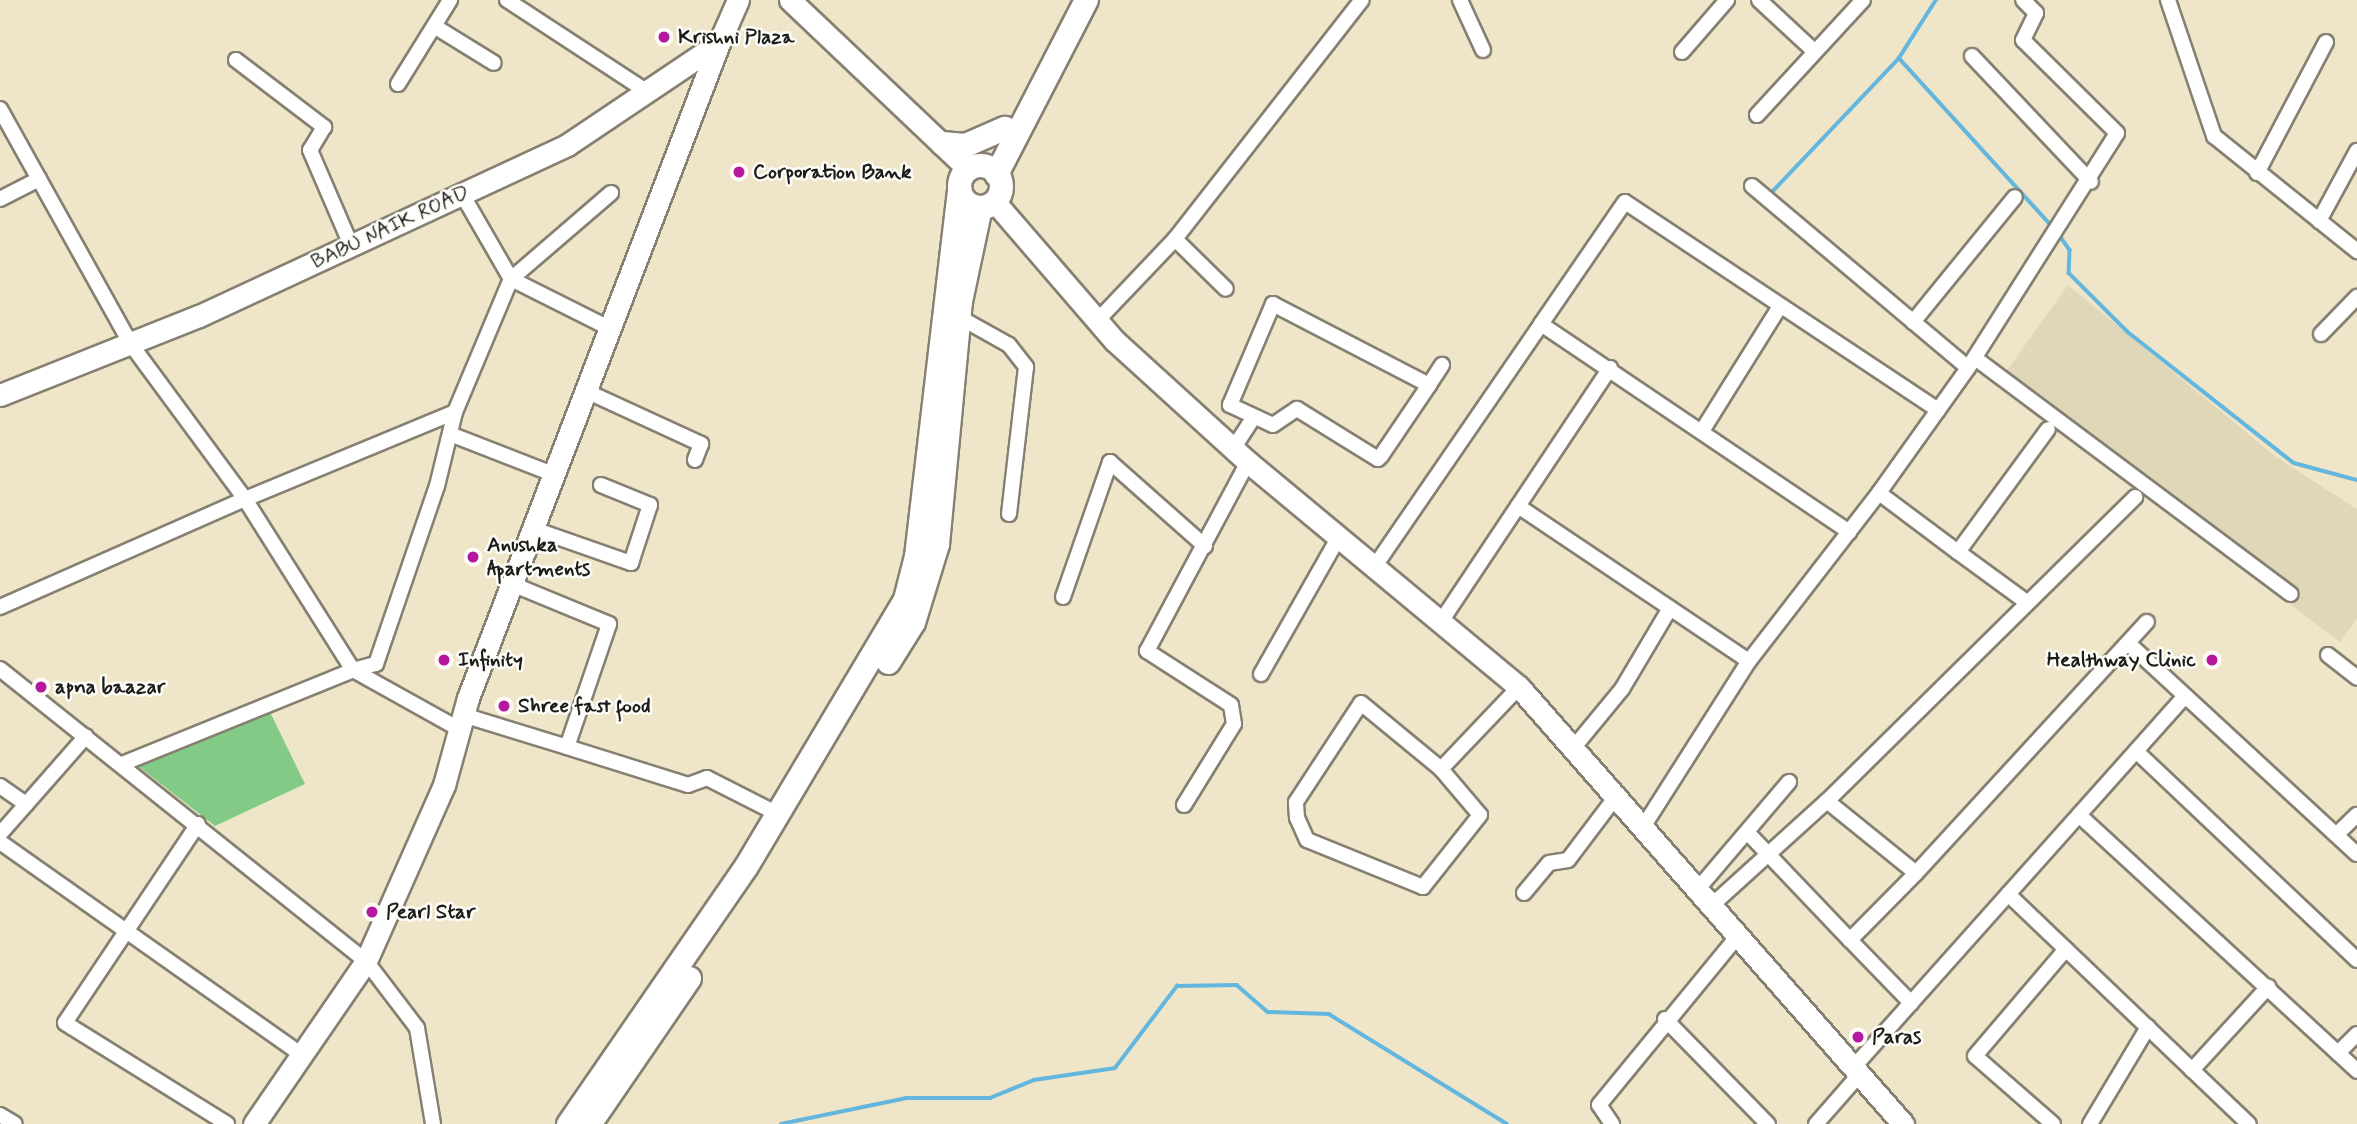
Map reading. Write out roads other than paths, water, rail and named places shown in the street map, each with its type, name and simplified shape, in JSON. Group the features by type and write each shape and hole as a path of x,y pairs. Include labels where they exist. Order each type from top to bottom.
{"main road":[{"path":"254,1124 366,961 444,785 461,722 555,475 607,327 738,0"},
{"path":"589,1124 653,1036 912,622 937,544 958,317 987,204 1000,185 977,174 790,0"},
{"path":"568,1124 778,814 887,634 911,580 977,174 1004,128 1070,0"},
{"path":"977,174 1086,0"},
{"name":"BABU NAIK ROAD","path":"0,395 130,343 567,145 719,43"},
{"path":"942,143 965,145 1004,128"},
{"path":"977,174 987,204 1097,321 1240,456 1377,563 1519,687 1618,793 1737,937 1903,1124"}],"street":[{"path":"398,84 450,0"},
{"path":"507,0 646,91"},
{"path":"1097,321 1175,239 1362,0"},
{"path":"1460,0 1483,50"},
{"path":"1682,52 1727,0"},
{"path":"1759,0 1815,52"},
{"path":"1757,115 1863,0"},
{"path":"1645,824 1749,661 1879,494 1972,363 2091,182 2117,133 2023,40 2036,13 2023,0"},
{"path":"2168,0 2214,136 2357,251"},
{"path":"435,26 494,62"},
{"path":"2257,173 2326,42"},
{"path":"1972,56 2091,182"},
{"path":"236,60 324,127 310,150 351,245"},
{"path":"0,109 130,343 245,499 353,670 461,722 567,747 688,785 707,778 778,814"},
{"path":"2319,221 2357,152"},
{"path":"0,199 39,179"},
{"path":"1752,186 1913,322 2291,594"},
{"path":"122,764 353,670 376,664 455,412 511,279 611,193"},
{"path":"462,194 511,279 607,327"},
{"path":"1913,322 2015,197"},
{"path":"1377,563 1625,202 1938,410"},
{"path":"1175,239 1226,289"},
{"path":"2321,334 2357,297"},
{"path":"1429,386 1273,304 1230,401 1234,412 1273,425 1297,409 1378,459 1429,386 1442,365"},
{"path":"1702,431 1780,306"},
{"path":"958,317 1009,345 1027,367 1009,514"},
{"path":"1541,324 1610,368 1849,532"},
{"path":"1442,620 1610,368"},
{"path":"586,391 701,444 695,460"},
{"path":"0,607 245,499 455,412"},
{"path":"1184,805 1234,724 1231,705 1147,651 1205,546 1252,420"},
{"path":"1958,552 2048,429"},
{"path":"450,434 555,475"},
{"path":"1063,597 1110,462 1205,546"},
{"path":"534,528 631,563 650,505 601,485"},
{"path":"1879,494 2025,601"},
{"path":"1704,898 1771,852 1828,801 2025,601 2134,497"},
{"path":"1518,506 1749,661"},
{"path":"1261,674 1340,535"},
{"path":"512,584 609,624 567,747"},
{"path":"1574,746 1622,689 1670,608"},
{"path":"1850,940 1916,873 2147,622"},
{"path":"2128,643 2357,854"},
{"path":"2328,656 2357,678"},
{"path":"0,669 198,824 366,961 416,1028 432,1124"},
{"path":"1441,769 1519,687"},
{"path":"1816,1124 1911,1003 2185,696"},
{"path":"1361,703 1441,769 1480,815 1423,887 1307,840 1297,818 1296,802 1361,703"},
{"path":"0,834 86,736"},
{"path":"2136,751 2357,960"},
{"path":"1704,898 1748,833 1789,782"},
{"path":"0,786 26,804"},
{"path":"1524,893 1549,863 1567,860 1618,793"},
{"path":"1828,801 1916,873"},
{"path":"2079,815 2357,1071"},
{"path":"2336,835 2357,815"},
{"path":"198,824 65,1023 228,1124"},
{"path":"1748,833 1771,852 1911,1003"},
{"path":"0,842 123,933 300,1054"},
{"path":"2008,894 2249,1124"},
{"path":"1612,1124 1599,1105 1665,1019 1737,937"},
{"path":"2053,1124 1975,1056 2066,949"},
{"path":"2192,1070 2268,987"},
{"path":"1665,1019 1768,1124"},
{"path":"2090,1124 2148,1027"},
{"path":"2338,1053 2357,1034"},
{"path":"0,1115 15,1124"}],"waterway":[{"path":"1773,191 1899,58 1936,0"},
{"path":"1899,58 2053,227"},
{"path":"2058,233 2070,250 2069,273 2128,332 2294,463 2357,480"},
{"path":"781,1124 906,1098 990,1098 1034,1080 1115,1068 1177,986 1237,985 1268,1012 1329,1014 1507,1124"}],"place":[{"name":"Krishni Plaza","path":"664,37"},
{"name":"Corporation Bank","path":"739,172"},
{"name":"Anushka Apartments","path":"473,557"},
{"name":"Infinity","path":"444,660"},
{"name":"Healthway Clinic","path":"2212,660"},
{"name":"apna baazar","path":"41,687"},
{"name":"Shree fast food","path":"504,706"},
{"name":"Pearl Star","path":"372,912"},
{"name":"Paras","path":"1858,1037"}]}
